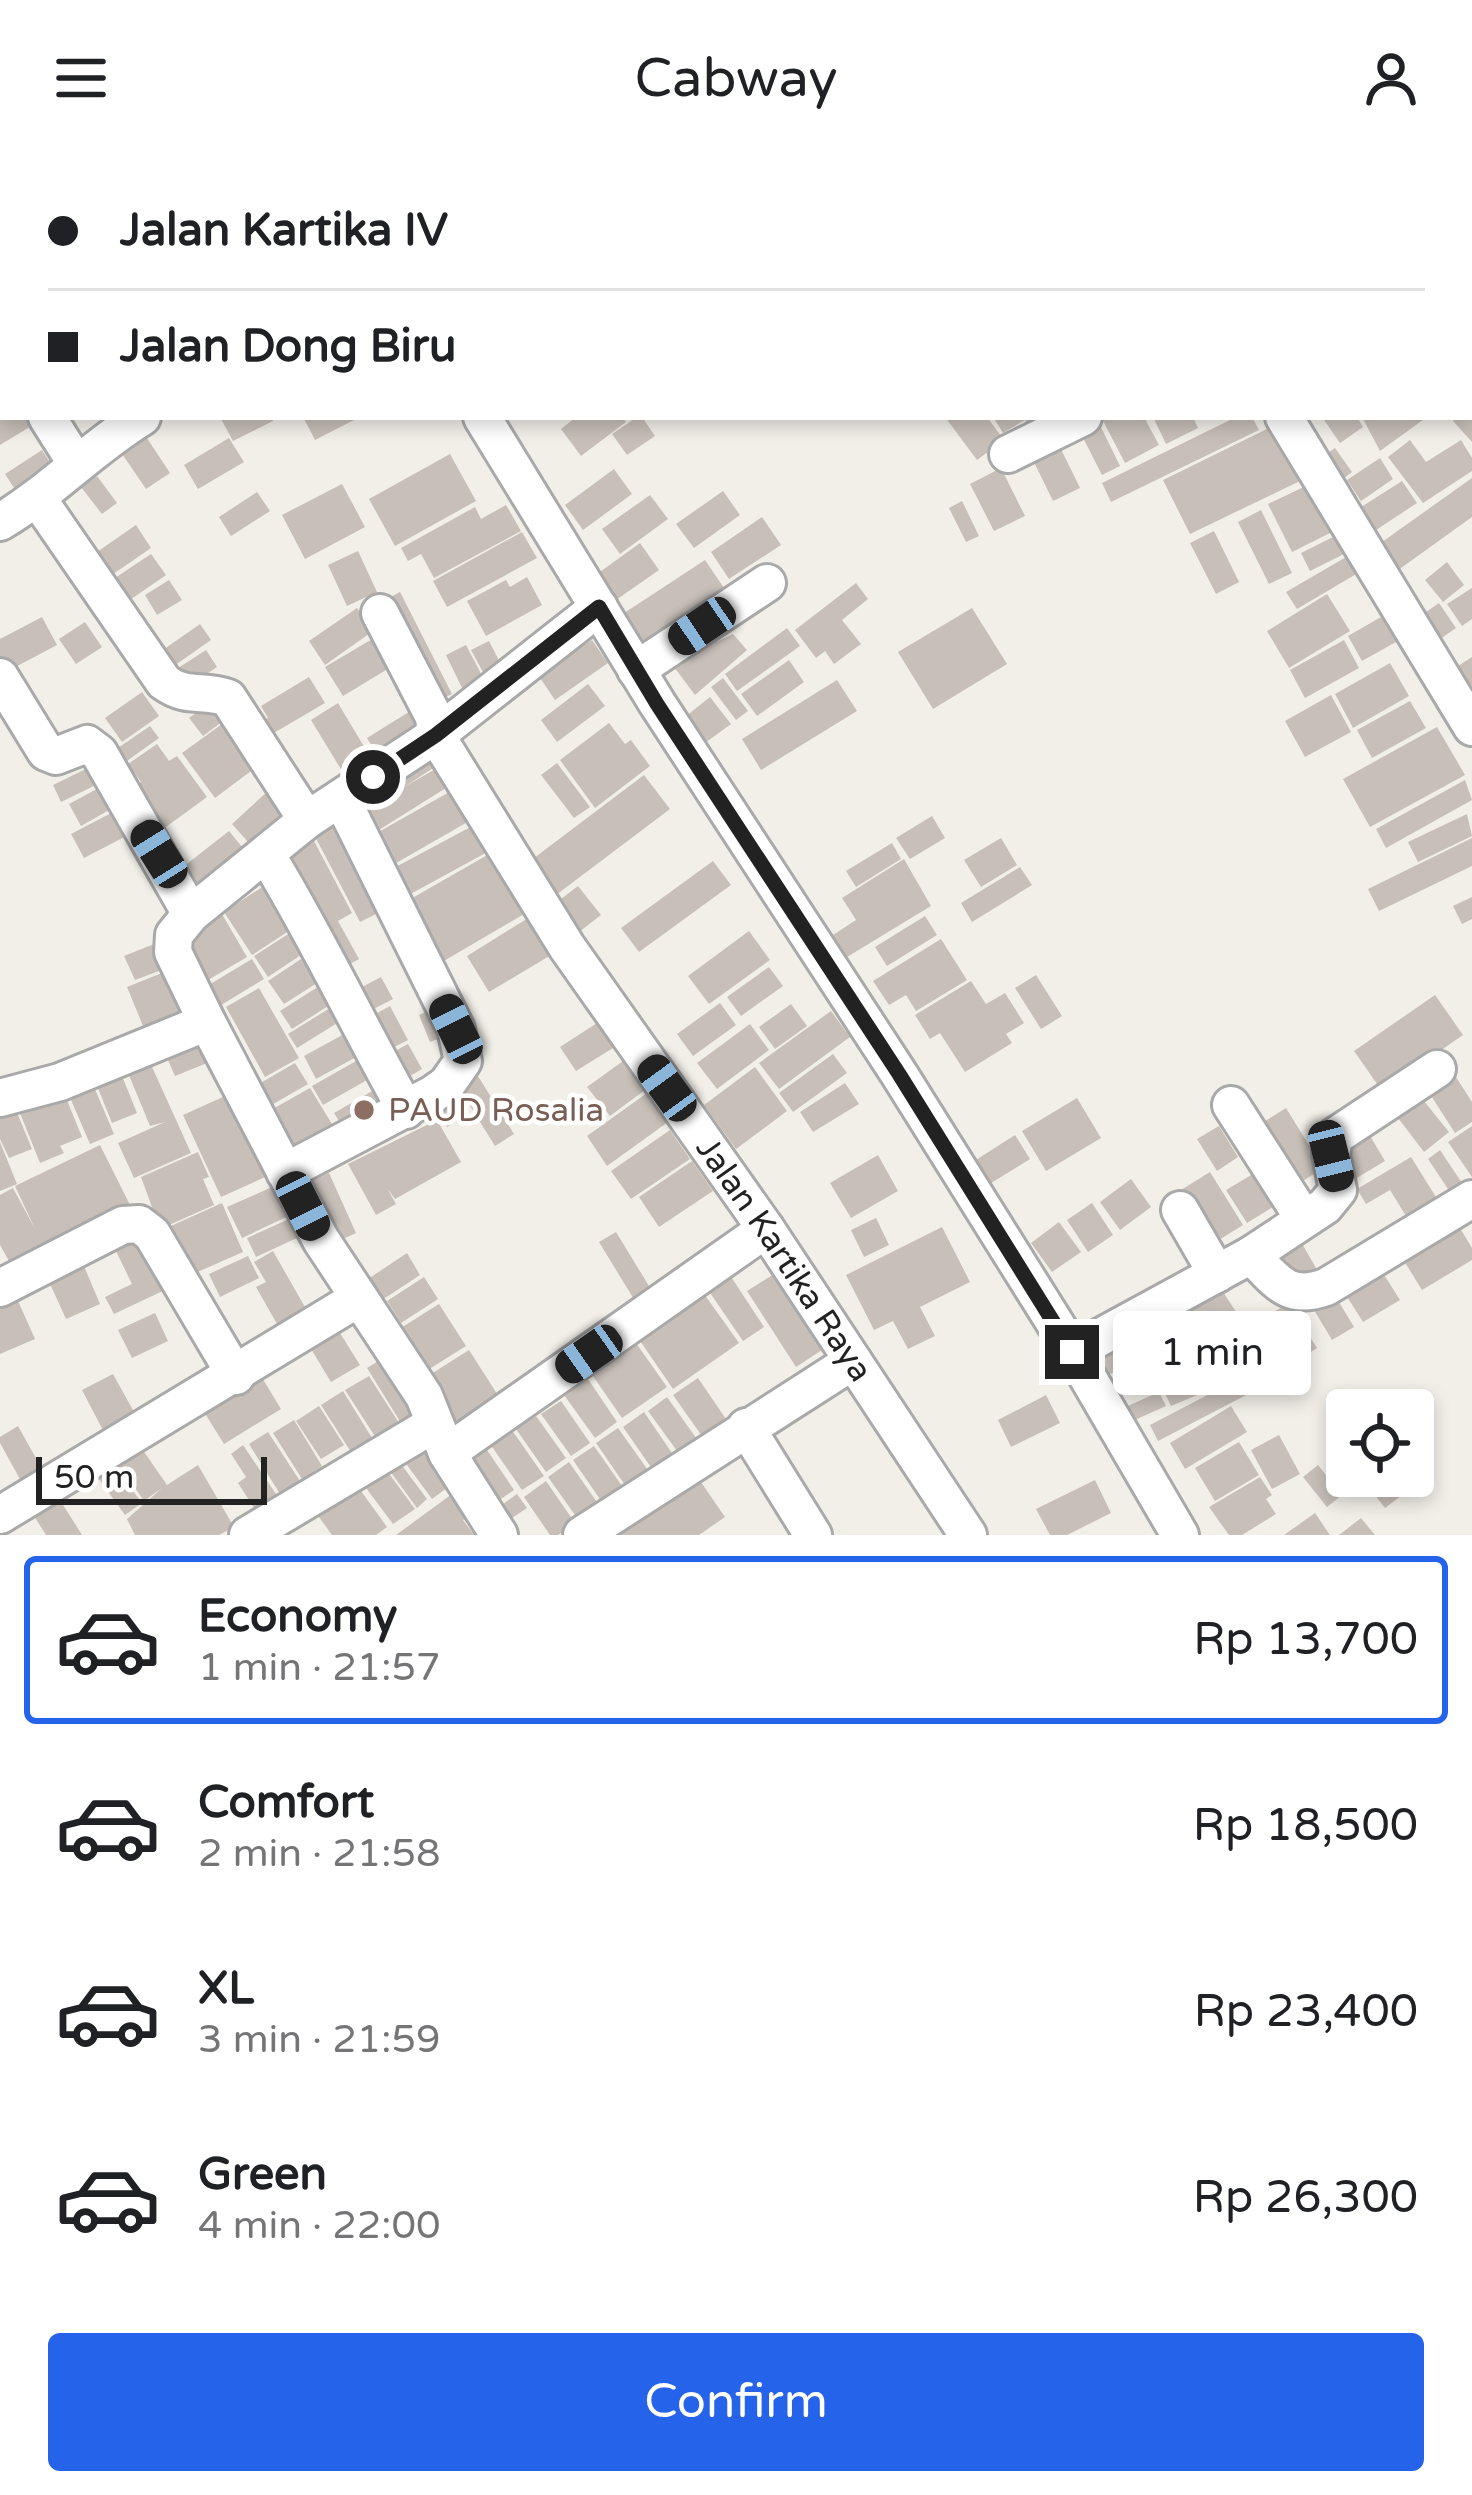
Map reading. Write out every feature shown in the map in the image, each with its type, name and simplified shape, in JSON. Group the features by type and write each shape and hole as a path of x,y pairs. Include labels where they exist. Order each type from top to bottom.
{"street":[{"path":"49,420 76,463"},
{"path":"0,522 38,500 76,463 138,420"},
{"path":"484,420 636,670 899,1074 1180,1535"},
{"path":"1008,454 1077,420"},
{"path":"1286,420 1472,728"},
{"path":"38,500 164,682 191,695 216,693 228,698 307,820"},
{"path":"636,670 767,583"},
{"path":"499,1535 440,1439 429,1405 321,1240 173,952 174,935 191,914 307,820 436,735 599,607"},
{"name":"Jalan Kartika Raya","path":"380,613 434,717 436,735 567,947 766,1229 968,1535"},
{"path":"0,677 46,752 56,756 87,744 99,753 191,914"},
{"path":"285,1172 433,1094 457,1073 463,1061 463,1046 341,798"},
{"path":"266,854 406,1110"},
{"path":"0,1098 60,1082 207,1022"},
{"path":"1072,1352 1251,1256 1324,1206 1338,1190 1331,1146 1340,1130 1437,1069"},
{"path":"1231,1105 1304,1219"},
{"path":"1251,1256 1279,1284 1294,1293 1309,1293 1472,1198"},
{"path":"1180,1210 1217,1274"},
{"path":"0,1288 133,1222 152,1234 233,1371"},
{"path":"248,1535 440,1439 766,1229"},
{"path":"0,1515 359,1298"},
{"path":"582,1535 853,1361"},
{"path":"746,1427 813,1535"}],"building":[{"path":"0,420 30,420 33,425 0,445"},
{"path":"222,420 272,420 273,421 233,441"},
{"path":"305,420 354,420 315,440"},
{"path":"572,420 626,422 581,456 561,429"},
{"path":"633,420 644,420 655,436 627,455 612,434"},
{"path":"947,420 989,420 1004,440 977,460"},
{"path":"995,420 1025,420 1003,433"},
{"path":"1025,420 1048,420 1031,430"},
{"path":"1097,420 1120,466 1102,475 1077,426"},
{"path":"1103,420 1146,420 1159,445 1125,463"},
{"path":"1154,420 1194,420 1198,428 1166,444"},
{"path":"1230,420 1254,420 1259,430 1111,502 1102,483"},
{"path":"1324,420 1359,420 1363,427 1340,443"},
{"path":"1364,420 1423,420 1380,451"},
{"path":"1472,420 1472,442 1453,421"},
{"path":"1275,425 1302,480 1190,534 1163,480"},
{"path":"139,426 170,473 146,489 114,442"},
{"path":"229,438 244,462 198,489 184,465"},
{"path":"1056,439 1080,488 1053,501 1029,452"},
{"path":"1410,440 1426,462 1461,440 1472,458 1472,471 1423,503 1388,457"},
{"path":"1335,448 1352,472 1335,485 1317,461"},
{"path":"42,450 55,470 18,494 5,474"},
{"path":"450,454 476,501 395,546 369,499"},
{"path":"1380,458 1393,479 1361,501 1347,480"},
{"path":"1001,468 1025,516 994,531 970,484"},
{"path":"614,469 632,494 583,530 565,505"},
{"path":"97,476 117,503 102,514 81,487"},
{"path":"1472,478 1472,517 1394,573 1375,547"},
{"path":"1402,481 1417,503 1373,532 1358,509"},
{"path":"342,484 365,527 305,559 282,515"},
{"path":"1310,484 1334,531 1292,552 1268,504"},
{"path":"723,491 740,515 694,548 676,524"},
{"path":"257,492 270,511 231,536 219,517"},
{"path":"650,495 668,519 620,554 602,529"},
{"path":"962,501 979,536 966,542 949,508"},
{"path":"506,505 521,531 434,578 421,554 408,561 401,548 475,507 481,519"},
{"path":"1261,510 1292,573 1269,584 1238,522"},
{"path":"762,517 781,545 729,579 711,552"},
{"path":"136,525 151,548 106,579 91,556"},
{"path":"1214,531 1239,582 1216,594 1190,543"},
{"path":"522,532 537,558 447,607 433,581"},
{"path":"1335,536 1344,554 1310,571 1301,553"},
{"path":"640,543 659,570 616,600 597,574"},
{"path":"358,551 377,592 347,606 328,565"},
{"path":"1353,553 1363,570 1297,609 1286,592"},
{"path":"151,554 166,575 127,602 112,580"},
{"path":"705,560 724,588 631,649 612,621"},
{"path":"1447,562 1464,585 1443,602 1425,580"},
{"path":"527,577 542,605 486,636 467,601 506,580 510,587"},
{"path":"169,580 182,600 157,615 145,595"},
{"path":"856,583 868,599 842,620 861,644 834,664 825,651 816,658 795,630"},
{"path":"1472,588 1472,619 1462,626 1447,604"},
{"path":"400,592 452,694 430,705 377,604"},
{"path":"1327,594 1350,631 1289,668 1267,631"},
{"path":"1439,603 1456,628 1436,642 1419,617"},
{"path":"357,608 373,631 325,665 309,641"},
{"path":"972,608 1007,664 933,709 898,652"},
{"path":"42,617 57,645 4,673 0,639"},
{"path":"1381,617 1396,642 1362,661 1348,636"},
{"path":"85,622 102,647 76,664 59,639"},
{"path":"200,624 211,640 171,668 160,652"},
{"path":"787,628 800,646 737,691 725,674"},
{"path":"733,634 747,650 695,695 671,663"},
{"path":"379,635 396,664 343,696 325,667"},
{"path":"592,640 608,663 555,700 538,675"},
{"path":"1344,640 1359,668 1305,698 1290,670"},
{"path":"489,641 503,668 486,678 471,650"},
{"path":"466,645 488,687 467,698 446,655"},
{"path":"206,650 217,667 183,690 172,672"},
{"path":"1472,657 1472,685 1467,688 1455,668"},
{"path":"789,660 804,682 757,716 741,694"},
{"path":"1390,663 1409,696 1353,728 1335,694"},
{"path":"309,677 325,703 267,737 259,723 268,718 261,706"},
{"path":"723,678 748,711 736,720 711,687"},
{"path":"837,680 857,711 761,770 742,739"},
{"path":"588,684 605,706 557,742 541,720"},
{"path":"142,692 159,716 122,742 105,718"},
{"path":"1331,695 1351,732 1305,757 1285,721"},
{"path":"710,697 731,724 705,743 685,717"},
{"path":"214,700 227,718 203,736 189,718"},
{"path":"1410,701 1426,728 1372,758 1357,730"},
{"path":"338,703 369,755 342,771 311,720"},
{"path":"420,705 432,725 379,757 367,738"},
{"path":"609,723 625,744 631,740 650,766 595,808 560,760"},
{"path":"222,724 255,768 215,798 182,753"},
{"path":"150,726 159,738 124,763 115,750"},
{"path":"1437,727 1465,775 1370,827 1343,779"},
{"path":"433,743 444,761 404,787 446,763 457,781 371,835 360,817 398,793 363,813 351,795"},
{"path":"157,744 169,761 177,756 207,797 159,832 129,791 141,782 128,764"},
{"path":"557,763 590,807 574,818 541,775"},
{"path":"96,764 104,781 61,802 53,785"},
{"path":"644,775 670,809 556,895 530,861"},
{"path":"1465,780 1472,800 1386,848 1376,829"},
{"path":"106,784 118,805 81,826 69,804"},
{"path":"460,786 478,816 384,870 366,839"},
{"path":"269,790 294,818 257,852 232,824"},
{"path":"117,810 130,834 84,858 71,834"},
{"path":"340,813 390,907 360,922 311,829"},
{"path":"1467,814 1472,836 1418,862 1408,842"},
{"path":"932,816 945,838 910,859 896,838"},
{"path":"478,823 493,849 405,897 390,870"},
{"path":"229,831 247,853 202,890 183,867"},
{"path":"1001,838 1017,865 981,887 964,860"},
{"path":"1472,838 1472,866 1379,911 1368,889"},
{"path":"313,839 352,913 338,921 359,959 343,968 283,855"},
{"path":"892,843 901,859 856,887 846,871"},
{"path":"496,850 531,910 437,965 402,904"},
{"path":"904,859 931,906 847,957 833,935 856,920 842,898"},
{"path":"713,861 731,885 639,952 621,928"},
{"path":"1020,867 1032,885 972,922 961,903"},
{"path":"273,880 301,923 252,955 224,912"},
{"path":"578,886 601,915 579,932 557,902"},
{"path":"1472,897 1472,919 1462,924 1453,906"},
{"path":"222,914 247,957 208,980 183,936"},
{"path":"533,915 556,952 489,992 467,956"},
{"path":"925,916 937,935 887,966 875,947"},
{"path":"293,931 307,951 268,977 254,956"},
{"path":"749,931 770,960 709,1004 688,976"},
{"path":"941,939 967,980 916,1011 906,995 889,1005 873,981"},
{"path":"154,944 164,969 135,980 124,956"},
{"path":"310,953 325,978 284,1004 268,981"},
{"path":"252,959 264,979 218,1007 207,986"},
{"path":"177,967 198,1018 148,1038 127,987"},
{"path":"769,967 783,986 741,1016 727,997"},
{"path":"1036,975 1062,1016 1041,1029 1015,988"},
{"path":"381,977 393,999 360,1016 349,994"},
{"path":"971,981 986,1004 1005,993 1024,1023 1006,1034 1012,1043 965,1072 940,1033 930,1039 915,1015"},
{"path":"324,983 336,1001 292,1029 280,1011"},
{"path":"259,988 299,1058 265,1077 226,1007"},
{"path":"1435,995 1463,1035 1382,1091 1354,1051"},
{"path":"338,1003 347,1017 297,1048 288,1034"},
{"path":"720,1003 736,1025 693,1056 677,1034"},
{"path":"791,1004 807,1026 775,1049 759,1027"},
{"path":"390,1006 408,1040 379,1055 361,1022"},
{"path":"435,1008 446,1036 430,1042 419,1015"},
{"path":"831,1011 850,1037 779,1089 759,1063"},
{"path":"597,1023 613,1048 576,1071 560,1047"},
{"path":"750,1024 769,1050 717,1089 697,1063"},
{"path":"346,1033 358,1056 316,1079 304,1056"},
{"path":"207,1034 217,1059 175,1076 164,1051"},
{"path":"408,1044 422,1069 398,1083 384,1057"},
{"path":"833,1054 847,1073 793,1112 779,1093"},
{"path":"148,1058 191,1153 134,1178 118,1143 165,1122 150,1126 126,1068"},
{"path":"356,1061 367,1080 323,1105 312,1086"},
{"path":"623,1061 645,1090 610,1116 587,1087"},
{"path":"295,1063 308,1084 263,1110 250,1089"},
{"path":"755,1067 787,1111 736,1149 704,1105"},
{"path":"120,1071 137,1113 112,1123 95,1081"},
{"path":"476,1073 514,1134 495,1146 457,1085"},
{"path":"1454,1074 1472,1102 1472,1122 1455,1133 1428,1091"},
{"path":"92,1082 114,1134 90,1144 68,1093"},
{"path":"845,1083 859,1104 813,1132 800,1112"},
{"name":"PAUD Rosalia","path":"381,1086 394,1108 348,1135 334,1113"},
{"path":"310,1088 335,1129 286,1157 262,1115"},
{"path":"453,1088 468,1114 447,1127 430,1101"},
{"path":"234,1092 272,1174 221,1197 183,1115"},
{"path":"64,1093 82,1137 60,1146 64,1153 40,1163 18,1108"},
{"path":"647,1093 668,1122 607,1166 587,1136"},
{"path":"1419,1095 1449,1132 1424,1152 1395,1114"},
{"path":"11,1098 32,1149 9,1158 0,1139 0,1102"},
{"path":"1077,1098 1101,1138 1046,1171 1022,1131"},
{"path":"1286,1108 1323,1168 1300,1183 1262,1123"},
{"path":"437,1120 461,1162 395,1199 387,1188 396,1204 376,1215 348,1164"},
{"path":"1219,1126 1238,1157 1217,1171 1197,1139"},
{"path":"1472,1126 1472,1177 1448,1142"},
{"path":"670,1130 690,1159 631,1199 611,1171"},
{"path":"1367,1131 1385,1161 1355,1179 1337,1149"},
{"path":"1015,1135 1030,1159 983,1188 968,1165"},
{"path":"0,1142 17,1184 0,1191"},
{"path":"100,1145 133,1211 14,1270 0,1245 0,1195 13,1188 35,1229 15,1186"},
{"path":"1440,1150 1462,1183 1450,1192 1428,1159"},
{"path":"198,1152 214,1205 160,1229 141,1177"},
{"path":"878,1155 898,1191 851,1218 830,1183"},
{"path":"1411,1157 1436,1197 1406,1216 1390,1190 1366,1204 1357,1189"},
{"path":"692,1161 713,1191 659,1227 639,1197"},
{"path":"1210,1172 1243,1225 1214,1243 1181,1190"},
{"path":"329,1173 356,1233 334,1243 307,1183"},
{"path":"1253,1174 1273,1207 1247,1223 1226,1190"},
{"path":"1131,1179 1151,1207 1120,1230 1100,1202"},
{"path":"279,1184 293,1214 242,1238 227,1207"},
{"path":"222,1203 243,1252 184,1278 162,1230"},
{"path":"1092,1203 1113,1235 1088,1252 1067,1220"},
{"path":"1452,1215 1472,1248 1472,1260 1422,1290 1396,1248"},
{"path":"876,1218 889,1245 864,1257 851,1230"},
{"path":"289,1219 297,1238 256,1257 247,1238"},
{"path":"1059,1222 1081,1252 1052,1272 1031,1243"},
{"path":"942,1227 970,1282 920,1307 935,1336 908,1349 893,1321 874,1330 846,1275"},
{"path":"1294,1230 1319,1273 1298,1286 1272,1244"},
{"path":"142,1231 169,1288 114,1314 105,1297 132,1284 113,1245"},
{"path":"616,1232 652,1291 635,1301 599,1242"},
{"path":"273,1251 310,1316 281,1331 256,1287 266,1282 254,1262"},
{"path":"407,1253 420,1275 376,1304 362,1283"},
{"path":"248,1256 259,1278 220,1297 209,1274"},
{"path":"81,1259 100,1304 66,1319 46,1275"},
{"path":"1376,1262 1400,1300 1363,1322 1339,1284"},
{"path":"726,1269 764,1327 743,1341 704,1284"},
{"path":"782,1269 831,1344 796,1367 747,1291"},
{"path":"424,1277 438,1299 401,1323 387,1301"},
{"path":"697,1284 739,1343 673,1389 632,1329"},
{"path":"1220,1287 1236,1312 1193,1339 1177,1313"},
{"path":"14,1292 35,1339 0,1354 0,1298"},
{"path":"1333,1292 1354,1327 1332,1340 1311,1305"},
{"path":"1289,1303 1317,1348 1290,1365 1262,1319"},
{"path":"439,1304 466,1346 415,1378 388,1336"},
{"path":"155,1313 168,1341 132,1358 118,1330"},
{"path":"333,1322 360,1365 331,1382 305,1339"},
{"path":"1181,1322 1189,1340 1166,1352 1194,1340 1205,1365 1161,1384 1150,1360 1160,1355 1151,1335"},
{"path":"1146,1332 1155,1354 1108,1375 1098,1354"},
{"path":"631,1336 667,1387 622,1418 586,1366"},
{"path":"469,1350 501,1400 452,1431 420,1381"},
{"path":"390,1354 424,1409 401,1423 367,1368"},
{"path":"1224,1361 1233,1380 1171,1406 1162,1387"},
{"path":"258,1371 281,1409 224,1444 201,1407"},
{"path":"113,1374 139,1421 107,1438 82,1390"},
{"path":"369,1376 399,1423 376,1438 345,1390"},
{"path":"1242,1377 1250,1393 1158,1441 1150,1425"},
{"path":"698,1378 728,1422 704,1439 673,1395"},
{"path":"588,1379 617,1422 595,1438 564,1395"},
{"path":"343,1391 372,1438 351,1452 321,1405"},
{"path":"1159,1392 1166,1406 1128,1423 1121,1409"},
{"path":"1046,1395 1060,1423 1011,1447 998,1420"},
{"path":"667,1397 699,1442 680,1455 648,1411"},
{"path":"561,1401 590,1443 571,1456 541,1414"},
{"path":"319,1406 344,1445 321,1459 296,1421"},
{"path":"1231,1406 1247,1432 1185,1469 1170,1443"},
{"path":"644,1412 676,1459 655,1473 623,1427"},
{"path":"536,1416 566,1458 546,1472 516,1429"},
{"path":"294,1420 322,1466 302,1479 273,1433"},
{"path":"507,1423 544,1476 522,1490 486,1438"},
{"path":"18,1426 47,1478 26,1490 0,1443 0,1437"},
{"path":"618,1428 650,1473 627,1488 596,1443"},
{"path":"268,1432 300,1481 280,1494 249,1444"},
{"path":"1279,1435 1300,1474 1272,1489 1251,1450"},
{"path":"481,1441 514,1490 489,1507 456,1459"},
{"path":"1239,1442 1259,1475 1215,1501 1195,1468"},
{"path":"138,1443 167,1485 198,1465 234,1527 219,1535 135,1535 127,1519 162,1488 144,1501 115,1459"},
{"path":"243,1445 278,1497 256,1511 238,1483 246,1477 231,1454"},
{"path":"594,1446 627,1493 606,1508 573,1460"},
{"path":"423,1447 451,1485 432,1499 404,1461"},
{"path":"395,1456 427,1499 417,1508 384,1463"},
{"path":"569,1462 601,1508 580,1522 548,1477"},
{"path":"113,1464 142,1503 125,1515 96,1475"},
{"path":"382,1464 415,1509 393,1524 360,1480"},
{"path":"1318,1465 1326,1475 1326,1497 1340,1497 1327,1507 1303,1477"},
{"path":"694,1472 725,1517 699,1535 603,1535"},
{"path":"351,1477 387,1527 376,1535 332,1535 311,1506"},
{"path":"1260,1477 1272,1495 1266,1499 1276,1514 1242,1535 1229,1535 1209,1507"},
{"path":"1095,1480 1111,1513 1067,1535 1050,1535 1036,1509"},
{"path":"546,1481 575,1523 558,1535 550,1535 524,1497"},
{"path":"55,1492 82,1535 46,1535 29,1508"},
{"path":"452,1494 469,1516 463,1520 474,1535 396,1535"},
{"path":"517,1494 527,1508 500,1526 491,1513"},
{"path":"1376,1497 1400,1497 1385,1508"},
{"path":"1315,1513 1330,1535 1284,1535"},
{"path":"1361,1518 1375,1535 1339,1535"}],"place":[{"name":"PAUD Rosalia","path":"364,1110"}],"route":[{"path":"373,777 436,735 599,607 1072,1352"}]}
